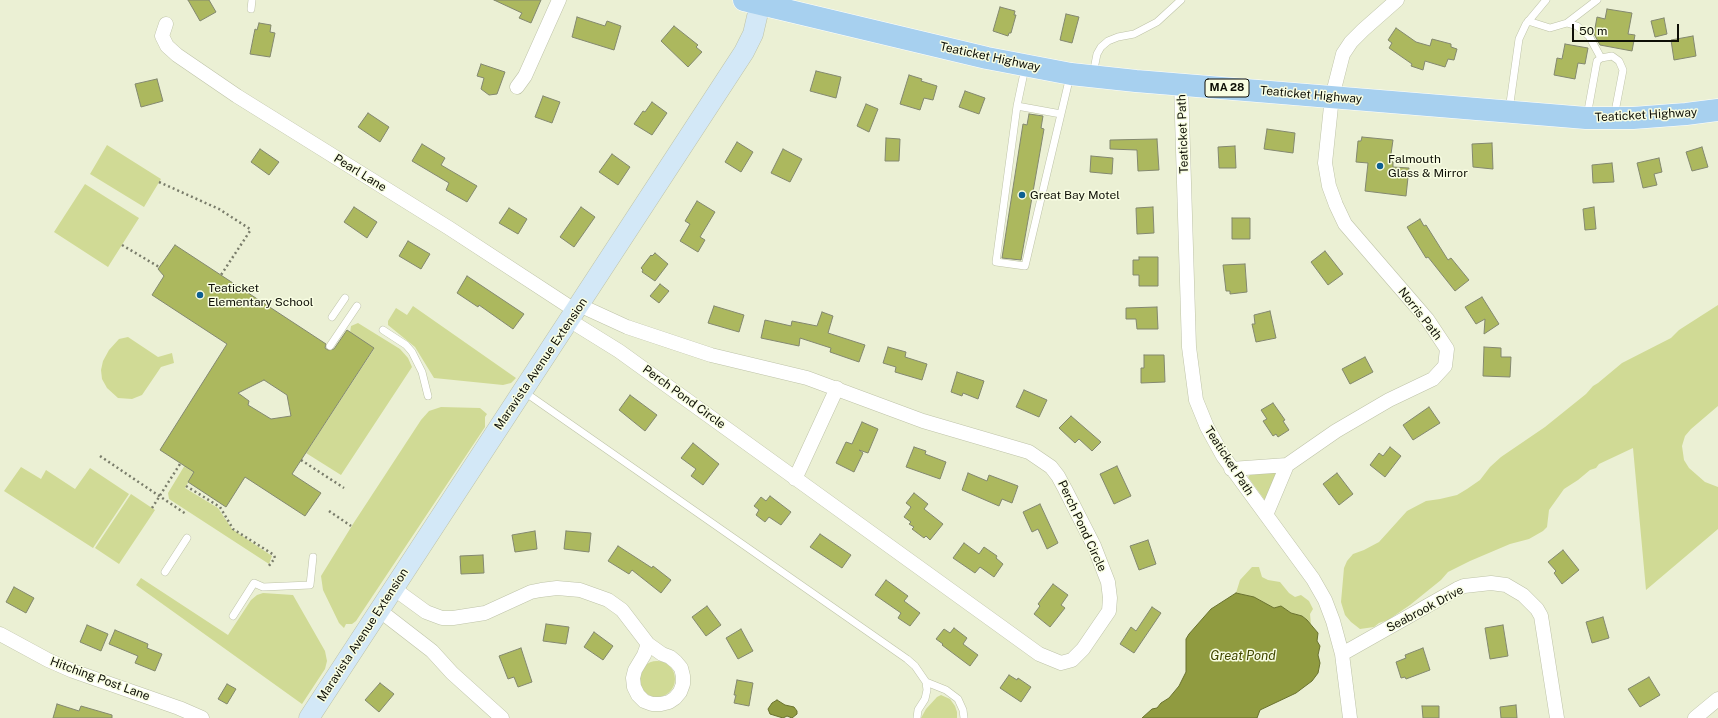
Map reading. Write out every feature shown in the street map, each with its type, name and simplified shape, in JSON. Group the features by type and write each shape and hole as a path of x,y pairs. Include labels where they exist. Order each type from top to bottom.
{"main road":[{"name":"Teaticket Highway","path":"755,1 987,58 1070,74 1586,118 1613,119 1686,114 1718,110"},
{"name":"Maravista Avenue Extension","path":"309,718 744,52 753,34 755,1"}],"street":[{"path":"517,87 525,76 559,0"},
{"name":"Norris Path","path":"1231,469 1287,465 1348,424 1389,400 1433,379 1445,366 1447,349 1427,319 1345,224 1329,186 1325,163 1332,97 1343,54 1351,42 1374,18 1397,0"},
{"name":"Pearl Lane","path":"166,24 162,36 167,46 177,55 237,96 449,228 575,312"},
{"name":"Teaticket Path","path":"1181,84 1190,348 1194,390 1200,413 1231,469 1313,580 1325,600 1333,621 1342,654 1350,718"},
{"name":"Perch Pond Circle","path":"575,312 627,327 711,355 806,378 837,388 923,421 1029,452 1051,467 1058,476 1090,539 1108,582 1110,598 1109,612 1083,649 1072,660 1061,663 1053,661 1035,652 620,350 575,312"},
{"path":"796,479 837,388"},
{"path":"1266,515 1287,465"},
{"name":"Seabrook Drive","path":"1342,654 1464,586 1491,583 1506,585 1523,595 1531,602 1541,616 1557,718"},
{"path":"393,588 426,612 442,618 453,618 486,613 531,592 557,588 580,590 608,600 622,610 648,644"},
{"path":"379,610 432,651 452,674 502,718"},
{"name":"Hitching Post Lane","path":"0,634 48,660 73,671 180,708 202,718"},
{"path":"1695,718 1718,699"}],"lane":[{"path":"251,8 252,0"},
{"path":"1093,76 1097,54 1101,47 1108,41 1118,37 1134,34 1157,22 1181,0"},
{"path":"1508,112 1519,39 1528,21 1546,0"},
{"path":"1528,21 1550,28 1566,23 1597,0"},
{"path":"1566,23 1577,26 1589,36 1601,58"},
{"path":"1586,118 1597,61 1601,58 1612,56 1619,61 1623,70 1613,119"},
{"path":"1025,66 1017,106 996,262 1025,266 1070,74"},
{"path":"1017,106 1061,114"},
{"path":"332,317 345,298"},
{"path":"330,346 357,306"},
{"path":"383,330 406,345 412,352 422,372 428,396"},
{"path":"523,390 907,659 915,666 926,682 927,690 925,699 918,710 917,718"},
{"path":"165,572 188,538"},
{"path":"233,616 254,583 263,587 310,585 313,557"},
{"path":"926,682 946,690 958,699 963,710 964,718"}],"path":[{"path":"159,182 223,212 250,229 221,275"},
{"path":"122,245 159,267"},
{"path":"100,456 186,514"},
{"path":"301,460 344,488"},
{"path":"152,508 180,464"},
{"path":"186,486 220,507 233,529 274,555 275,558 268,567"},
{"path":"329,511 351,526"}],"shaded area":[{"path":"107,145 161,179 144,207 90,174"},
{"path":"85,184 139,218 108,267 54,232"},
{"path":"1718,305 1718,406 1691,429 1685,436 1682,446 1684,460 1689,468 1705,482 1718,487 1718,529 1646,590 1633,448 1599,464 1596,468 1590,470 1564,489 1549,510 1547,527 1543,531 1529,539 1510,544 1448,572 1441,580 1410,605 1388,620 1379,623 1374,627 1360,629 1345,615 1341,602 1344,568 1347,561 1353,554 1379,542 1407,511 1426,501 1457,495 1467,489 1480,480 1490,467 1501,457 1545,427 1622,363 1671,338 1679,330"},
{"path":"413,306 516,378 511,383 503,385 434,378 415,347 388,325 388,321 396,308 407,315"},
{"path":"358,323 400,349 408,358 412,367 341,475 306,453 374,349 350,333 351,326"},
{"path":"128,337 158,357 172,353 174,363 161,367 142,395 132,399 118,398 107,388 102,379 101,370 103,361 109,350 119,339"},
{"path":"441,407 480,408 487,414 485,417 485,427 356,621 352,624 346,624 344,628 339,623 323,590 321,576 421,420 429,411"},
{"path":"188,460 198,466 185,488 218,508 232,529 272,556 269,564 169,499 168,493"},
{"path":"21,467 41,479 46,470 75,489 90,468 129,494 93,548 4,491"},
{"path":"1279,470 1266,500 1248,477 1250,475"},
{"path":"131,494 155,510 119,564 95,548"},
{"path":"1252,567 1259,567 1262,577 1268,580 1280,582 1289,593 1295,597 1301,595 1309,601 1313,609 1310,614 1311,625 1302,616 1291,613 1281,606 1274,608 1254,597 1236,593 1240,580"},
{"path":"141,578 228,635 251,600 257,595 263,593 293,595 325,651 327,661 325,669 302,704 136,585"},
{"path":"661,661 670,666 674,672 674,686 670,692 661,697 653,697 644,692 640,686 639,675 644,666 650,662"},
{"path":"941,695 950,699 955,706 957,718 921,718 926,709 937,697"}],"water":[{"name":"Great Pond","path":"1236,593 1254,597 1274,608 1281,606 1291,613 1302,616 1307,620 1318,633 1317,641 1320,646 1318,655 1320,663 1318,673 1312,681 1296,693 1260,710 1257,718 1142,718 1152,709 1157,708 1161,703 1169,698 1179,686 1186,672 1186,639 1189,634 1211,609"},
{"path":"777,700 785,705 794,707 797,714 792,718 787,716 783,718 770,714 768,709 772,703"}],"building":[{"path":"188,0 209,0 216,12 200,21"},
{"path":"494,0 541,0 531,23 519,18 522,13"},
{"path":"1000,7 1015,11 1014,15 1016,15 1011,33 1009,33 1008,36 993,31"},
{"path":"1607,9 1632,13 1628,34 1635,35 1632,51 1600,45 1594,34 1597,17 1605,19"},
{"path":"1066,14 1079,17 1072,43 1060,40"},
{"path":"577,17 605,26 607,21 621,26 614,50 572,37"},
{"path":"1664,18 1667,34 1655,37 1651,21"},
{"path":"259,23 271,25 270,32 275,33 270,57 250,54 255,29 257,30"},
{"path":"674,26 698,45 696,47 702,52 688,67 661,41"},
{"path":"1396,28 1416,42 1430,46 1432,39 1451,44 1451,47 1457,49 1454,60 1448,59 1445,67 1425,61 1423,70 1411,66 1412,64 1389,48 1392,43 1388,40"},
{"path":"1693,36 1696,56 1674,60 1671,40"},
{"path":"1565,44 1588,48 1585,64 1578,63 1575,79 1554,75 1557,58 1562,59"},
{"path":"481,64 505,72 497,94 489,95 481,89 484,78 477,76"},
{"path":"816,71 841,77 836,98 810,91"},
{"path":"909,75 937,86 933,100 924,98 920,110 900,104"},
{"path":"157,79 163,101 141,107 135,84"},
{"path":"965,91 985,98 979,114 959,107"},
{"path":"543,96 560,102 552,123 535,117"},
{"path":"652,102 667,113 652,135 634,124 643,111 645,112"},
{"path":"866,104 878,109 869,132 857,126"},
{"path":"368,113 389,127 380,142 358,127"},
{"name":"Great Bay Motel","path":"1029,114 1043,116 1041,128 1044,129 1021,260 1002,258 1023,124 1027,125"},
{"path":"1267,129 1295,133 1293,153 1264,149"},
{"name":"Falmouth Glass & Mirror","path":"1362,137 1393,140 1390,161 1393,162 1393,167 1409,168 1406,196 1365,191 1368,163 1356,162 1358,141 1361,141"},
{"path":"886,138 900,139 899,161 885,161"},
{"path":"1157,139 1159,170 1138,171 1137,150 1110,149 1110,140"},
{"path":"737,142 753,152 741,172 725,162"},
{"path":"1492,143 1493,169 1473,167 1472,144"},
{"path":"422,144 445,158 441,165 477,186 467,202 446,190 449,183 412,161"},
{"path":"1235,146 1236,168 1219,168 1218,147"},
{"path":"1702,147 1708,167 1692,171 1686,152"},
{"path":"260,149 279,162 269,175 251,162"},
{"path":"783,149 802,159 790,182 771,173"},
{"path":"612,154 630,167 618,185 599,172"},
{"path":"1091,156 1113,158 1112,174 1090,172"},
{"path":"1659,158 1662,172 1654,174 1657,185 1643,188 1637,163"},
{"path":"1612,163 1614,182 1593,183 1592,165"},
{"path":"697,201 715,212 700,237 705,240 698,252 680,241 690,224 685,221"},
{"path":"354,207 377,222 367,238 344,222"},
{"path":"581,207 595,217 574,247 560,237"},
{"path":"1153,207 1154,233 1137,234 1136,208"},
{"path":"1594,207 1596,229 1585,230 1583,209"},
{"path":"509,208 527,219 518,234 499,223"},
{"path":"1232,218 1250,218 1250,239 1232,239"},
{"path":"1420,219 1424,226 1426,225 1448,260 1451,258 1469,280 1455,291 1428,257 1426,258 1407,227"},
{"path":"408,241 430,254 421,269 399,256"},
{"path":"175,245 326,344 325,348 328,350 334,349 347,330 374,348 292,474 321,493 305,516 245,477 226,507 188,482 194,472 160,450 227,344 152,295 164,276 158,269","holes":["264,380 287,395 291,416 271,419 248,405 249,401 238,393"]},
{"path":"1325,251 1343,274 1328,285 1311,262"},
{"path":"655,253 668,264 655,281 642,272 643,270 641,268 651,255 652,256"},
{"path":"1139,257 1158,257 1158,286 1139,286 1139,275 1133,275 1133,260 1139,260"},
{"path":"1245,264 1247,292 1230,294 1230,291 1226,291 1223,265"},
{"path":"467,276 524,314 513,329 479,305 478,307 457,293"},
{"path":"660,284 669,291 659,303 650,296"},
{"path":"1482,297 1499,324 1484,334 1485,319 1476,324 1465,307"},
{"path":"714,306 744,315 739,332 708,323"},
{"path":"1157,307 1158,329 1137,329 1136,319 1126,319 1126,308"},
{"path":"1270,311 1276,338 1256,342 1252,324 1255,324 1254,315"},
{"path":"822,312 833,316 828,333 865,345 859,362 830,352 831,348 800,338 799,346 761,338 765,320 791,326 792,321 817,326"},
{"path":"888,347 906,352 905,357 927,364 922,380 895,372 896,367 883,363"},
{"path":"1484,347 1501,348 1501,357 1511,357 1510,377 1483,376"},
{"path":"1144,355 1164,355 1165,382 1141,383 1141,368 1144,368"},
{"path":"1365,357 1373,372 1350,384 1342,369"},
{"path":"957,372 984,381 978,399 963,393 962,396 951,392"},
{"path":"1024,390 1047,400 1039,417 1016,407"},
{"path":"630,395 657,415 645,431 619,410"},
{"path":"1273,403 1285,420 1283,421 1289,430 1278,437 1276,434 1273,436 1263,421 1267,419 1261,410"},
{"path":"1429,407 1440,423 1413,440 1403,425"},
{"path":"1071,416 1101,442 1092,451 1079,439 1075,443 1059,428"},
{"path":"862,422 878,429 868,453 859,450 863,453 854,472 836,463 846,442 852,444"},
{"path":"693,443 719,464 703,485 691,476 696,469 681,458"},
{"path":"914,447 926,451 925,454 946,462 940,479 906,467"},
{"path":"1390,447 1401,456 1385,477 1370,465 1379,453 1383,456"},
{"path":"1117,466 1131,496 1114,504 1100,474"},
{"path":"968,473 987,481 989,475 1018,486 1012,503 1002,499 999,506 962,490"},
{"path":"1337,473 1353,494 1339,505 1323,484"},
{"path":"914,493 928,504 924,509 943,524 930,540 926,536 924,538 912,529 914,527 909,524 911,522 904,517 911,507 906,503"},
{"path":"770,496 791,512 781,525 769,517 765,522 756,515 759,510 754,506 761,497 766,501"},
{"path":"1040,504 1058,543 1047,549 1038,529 1032,532 1023,512"},
{"path":"535,531 537,549 515,552 512,535"},
{"path":"566,531 591,533 589,552 564,549"},
{"path":"820,534 851,555 842,568 810,547"},
{"path":"1148,540 1156,564 1139,570 1130,546"},
{"path":"964,543 979,554 984,547 997,556 996,558 1003,564 994,577 980,567 975,573 953,558"},
{"path":"618,546 652,568 653,566 671,580 661,593 632,570 629,574 608,561"},
{"path":"1563,550 1579,570 1562,584 1554,573 1556,571 1548,562"},
{"path":"483,555 484,573 461,574 460,556"},
{"path":"886,580 908,596 904,601 920,613 910,626 898,618 901,613 875,595"},
{"path":"1053,584 1068,595 1061,605 1065,608 1050,627 1034,614 1040,606 1038,604"},
{"path":"14,587 34,598 26,613 6,602"},
{"path":"707,606 721,625 706,636 692,617"},
{"path":"1152,607 1161,613 1134,653 1120,644 1131,627 1136,631"},
{"path":"1603,617 1609,638 1592,643 1586,622"},
{"path":"546,624 569,627 566,644 543,641"},
{"path":"87,625 108,634 101,651 80,642"},
{"path":"1503,625 1508,656 1490,659 1485,628"},
{"path":"954,628 967,638 963,644 978,655 970,666 936,639 944,629 950,633"},
{"path":"741,629 753,651 738,659 726,638"},
{"path":"115,630 148,644 147,648 162,654 155,671 135,663 138,656 109,644"},
{"path":"594,632 613,646 603,660 584,647"},
{"path":"521,648 532,682 518,687 514,677 508,679 499,656"},
{"path":"1423,648 1430,670 1406,679 1405,677 1401,678 1396,662 1406,658 1405,655"},
{"path":"1009,675 1017,680 1018,678 1031,687 1021,702 1000,688"},
{"path":"1649,677 1660,695 1640,707 1628,689"},
{"path":"737,680 753,683 749,706 734,703"},
{"path":"380,683 394,694 379,712 365,700"},
{"path":"227,684 236,689 227,704 218,699"},
{"path":"57,704 79,711 81,706 112,715 112,718 53,718"},
{"path":"1516,705 1517,718 1501,718 1500,707"},
{"path":"1422,706 1439,706 1439,718 1423,718"}],"place":[{"name":"Falmouth Glass & Mirror","path":"1380,166"},
{"name":"Great Bay Motel","path":"1022,195"},
{"name":"Teaticket Elementary School","path":"200,295"}]}
